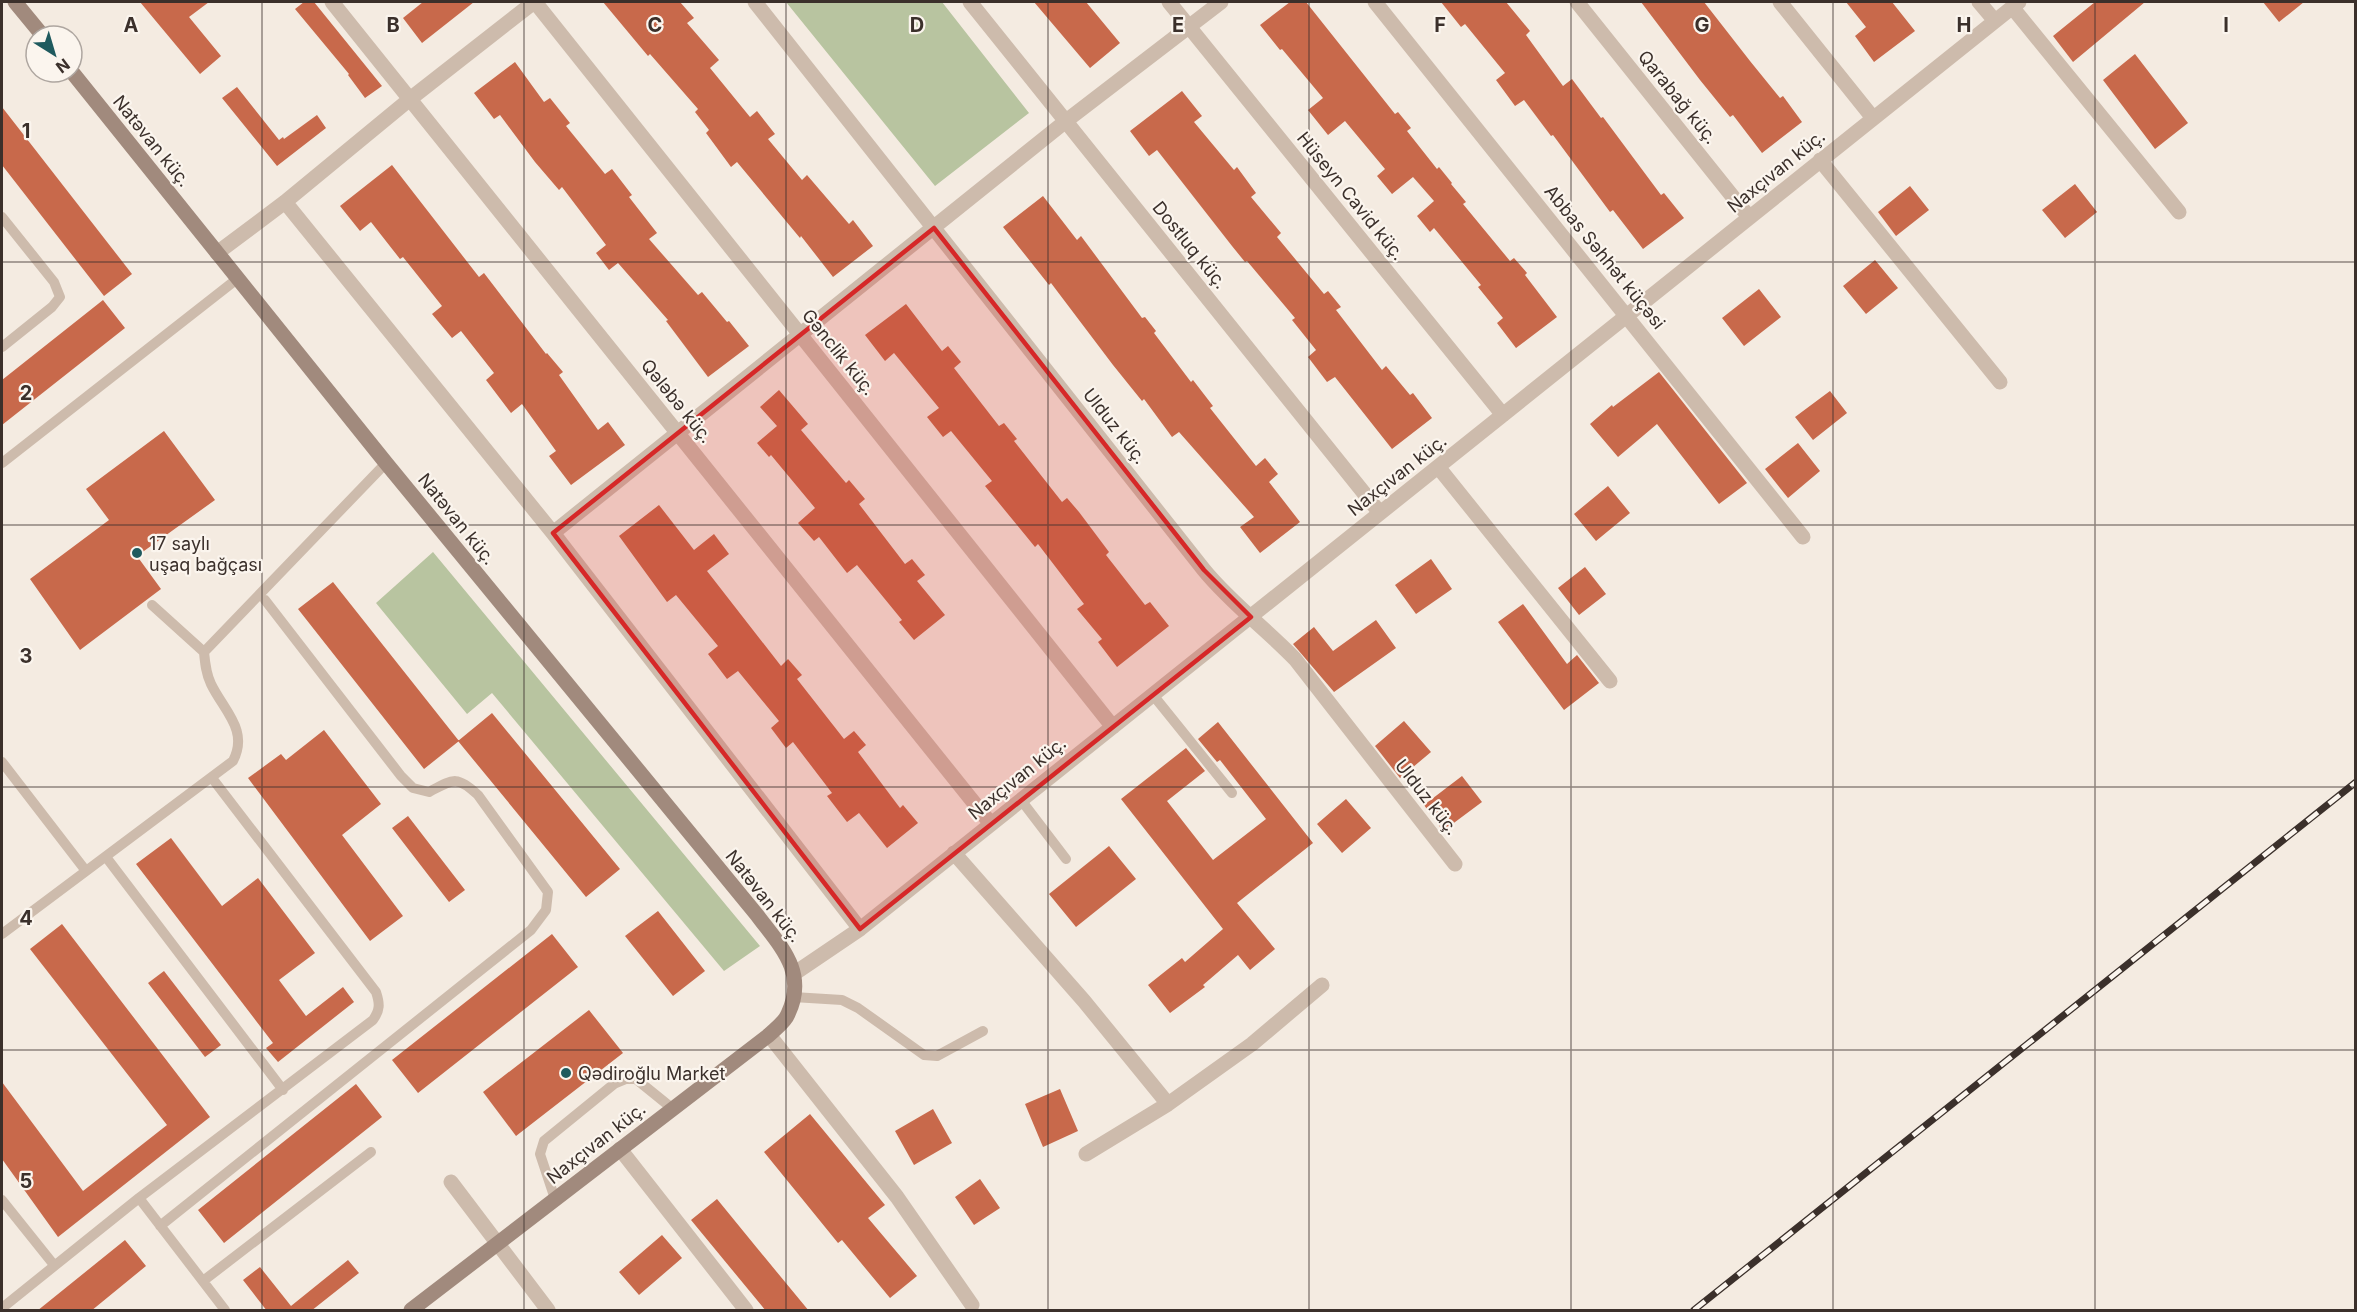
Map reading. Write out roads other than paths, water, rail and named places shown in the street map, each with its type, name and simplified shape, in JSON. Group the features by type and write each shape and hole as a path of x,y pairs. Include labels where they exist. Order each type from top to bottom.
{"street":[{"path":"15,2 33,24"},
{"name":"Qələbə küç.","path":"333,2 992,824"},
{"path":"217,253 285,202 410,99 535,2"},
{"name":"Gənclik küç.","path":"535,2 1113,727"},
{"name":"Ulduz küç.","path":"755,2 1204,570 1222,591 1295,659 1455,864"},
{"name":"Dostluq küç.","path":"970,2 1380,513"},
{"name":"Hüseyn Cavid küç.","path":"1169,2 1503,415"},
{"path":"553,533 1066,121 1221,2"},
{"name":"Abbas Səhhət küçəsi","path":"1375,2 1803,537"},
{"name":"Qarabağ küç.","path":"1577,2 1749,218"},
{"path":"1780,2 1873,118"},
{"path":"1979,2 1995,21"},
{"path":"2015,4 2179,212"},
{"name":"Naxçıvan küç.","path":"795,973 860,929 1439,468 2015,4"},
{"name":"Natəvan küç.","path":"82,84 386,463 757,915 786,954 795,973 793,997"},
{"path":"1820,160 2000,382"},
{"path":"285,202 553,533 860,929"},
{"path":"1439,468 1610,681"},
{"path":"954,854 1084,1001 1168,1104"},
{"path":"1086,1154 1168,1104 1252,1044 1322,985"},
{"name":"Naxçıvan küç.","path":"411,1311 769,1035 788,1016 793,997"},
{"path":"769,1035 897,1197 972,1305"},
{"path":"620,1149 746,1311"},
{"path":"451,1182 548,1311"}],"lane":[{"path":"2,217 54,282 60,297 52,307 2,347"},
{"path":"2,464 237,279"},
{"path":"204,652 386,463"},
{"path":"160,1226 531,930 546,910 548,892 478,795 465,782 452,780 429,792 413,788 401,776 265,600"},
{"path":"2,934 233,761 240,742 238,732 210,683 204,652 152,605"},
{"path":"1153,695 1232,794"},
{"path":"2,762 86,871"},
{"path":"2,1308 139,1198 373,1020 379,1012 380,1002 376,992 212,778"},
{"path":"1022,800 1066,859"},
{"path":"106,857 283,1090"},
{"path":"793,997 842,1000 858,1008 924,1055 937,1056 983,1031"},
{"path":"555,1199 540,1154 544,1141 614,1084 626,1078 636,1079 673,1109"},
{"path":"203,1281 371,1152"},
{"path":"139,1198 225,1311"},
{"path":"2,1200 54,1265"}],"railway":[{"path":"1694,1310 2356,782"}],"place":[{"name":"17 saylı uşaq bağçası","path":"137,553"},
{"name":"Qədiroğlu Market","path":"566,1073"}]}
